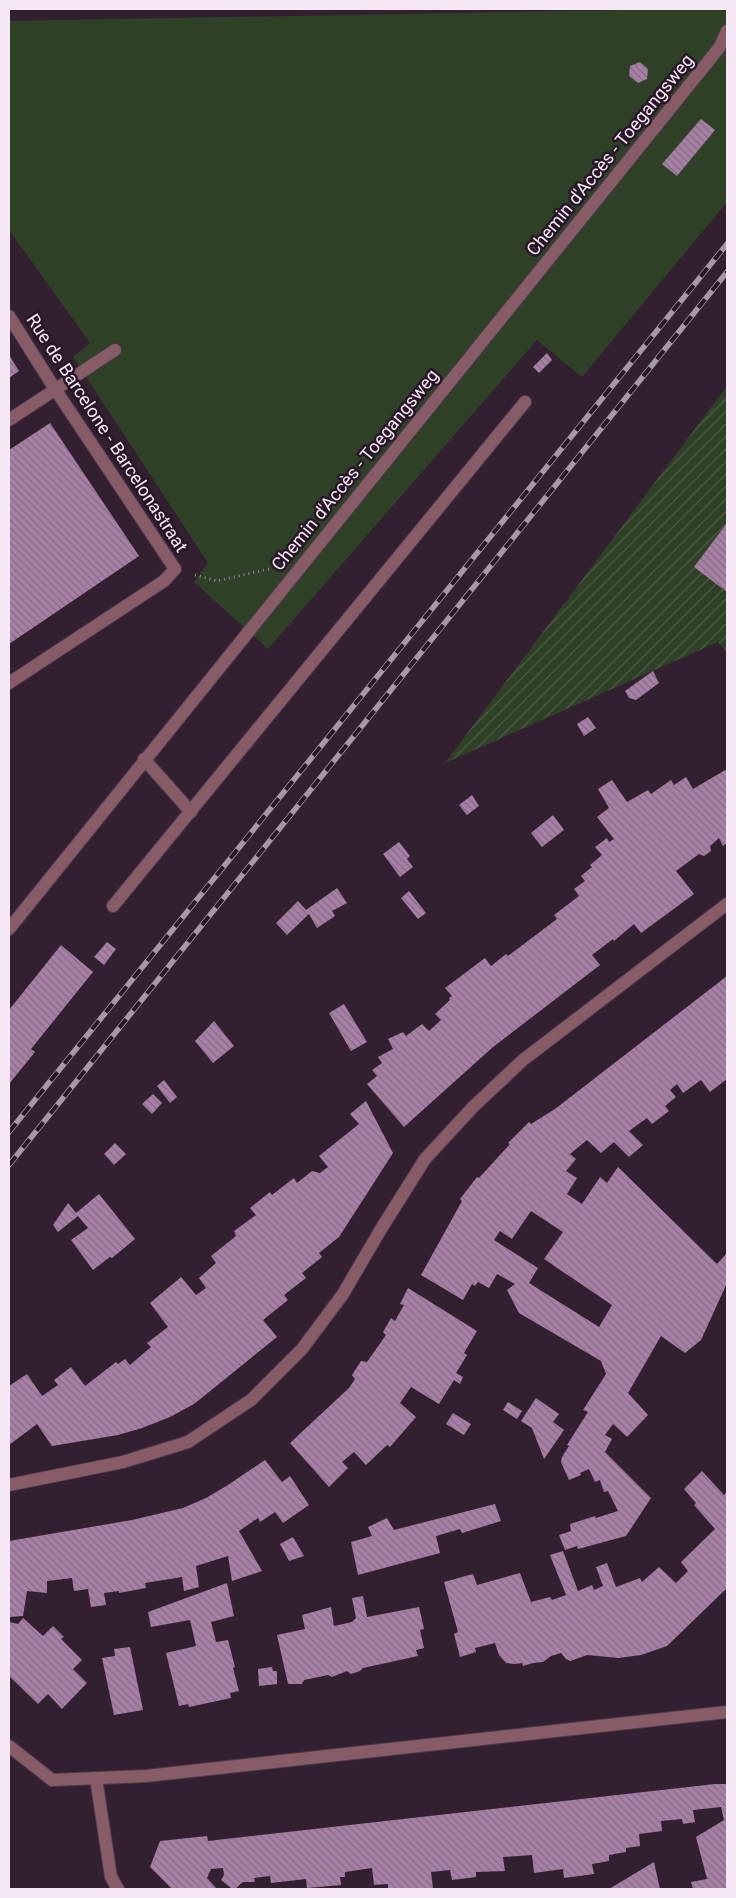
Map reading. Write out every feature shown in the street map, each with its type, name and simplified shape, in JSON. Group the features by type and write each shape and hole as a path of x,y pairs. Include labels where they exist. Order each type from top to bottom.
{"street":[{"name":"Chemin d'Accès - Toegangsweg","path":"9,929 144,759 719,48 727,31"},
{"name":"Rue de Barcelone - Barcelonastraat","path":"9,316 55,389 175,569"},
{"path":"9,420 115,350"},
{"path":"113,906 525,402"},
{"path":"9,683 164,580 175,569"},
{"path":"144,759 191,812"},
{"path":"9,1485 123,1462 188,1442 251,1400 302,1349 343,1294 425,1159 473,1107 523,1060 727,904"},
{"path":"9,1746 52,1780 146,1776 727,1712"},
{"path":"96,1778 112,1877 118,1889"}],"path":[{"path":"175,569 216,581 267,570 275,565"}],"green space":[{"path":"727,9 727,202 582,377 537,340 268,649 194,582 208,563 73,357 90,343 9,230 9,21"},
{"path":"727,386 727,653 718,642 445,763"}],"building":[{"path":"640,62 648,69 647,79 638,83 629,76 630,66"},
{"path":"701,119 715,130 677,176 662,164"},
{"path":"547,353 552,360 539,373 533,367"},
{"path":"9,355 19,371 9,378"},
{"path":"50,423 139,556 9,644 9,450"},
{"path":"727,523 727,592 694,567"},
{"path":"653,671 659,683 636,700 629,698 625,691"},
{"path":"588,717 596,728 584,736 577,724"},
{"path":"727,769 727,843 723,846 719,838 710,846 711,851 704,856 699,854 676,871 694,894 641,933 634,924 614,941 613,939 592,955 600,965 493,1047 404,1127 367,1084 377,1076 372,1070 382,1063 378,1057 393,1049 388,1039 403,1032 406,1036 422,1024 429,1031 441,1020 435,1014 452,996 445,988 485,958 491,966 506,954 508,956 557,919 554,915 579,896 574,889 585,881 581,876 602,855 595,847 607,838 609,842 614,839 597,817 609,808 598,789 612,780 627,802 648,790 651,794 671,780 674,785 686,777 693,789"},
{"path":"472,795 479,806 467,815 459,805"},
{"path":"553,815 564,830 542,847 531,833"},
{"path":"399,842 410,856 407,859 413,867 400,877 383,854"},
{"path":"337,888 347,903 332,911 335,916 317,928 309,914 287,935 276,923 298,901 306,910"},
{"path":"409,891 426,913 418,919 401,898"},
{"path":"107,942 116,949 104,965 94,957"},
{"path":"61,945 93,972 31,1049 35,1052 9,1084 9,1010"},
{"path":"727,976 727,1079 710,1092 701,1080 683,1093 677,1084 670,1090 676,1097 665,1106 669,1111 652,1124 647,1118 629,1131 643,1145 629,1157 614,1142 601,1153 587,1140 570,1154 576,1159 566,1171 577,1178 567,1194 582,1204 600,1177 607,1183 618,1167 717,1264 727,1253 727,1283 701,1340 685,1353 661,1336 628,1393 648,1415 627,1437 613,1424 605,1435 612,1439 605,1452 651,1498 626,1536 578,1549 577,1546 565,1550 559,1535 571,1531 570,1524 618,1511 608,1491 604,1492 600,1480 595,1482 589,1469 569,1480 561,1462 569,1446 567,1445 588,1412 583,1410 606,1374 601,1361 519,1313 507,1290 515,1284 497,1274 489,1288 478,1282 475,1286 472,1284 463,1300 421,1275 462,1201 460,1199 477,1177 479,1178 510,1144 508,1143 529,1122 531,1124 555,1109","holes":["531,1211 563,1232 544,1259 612,1305 599,1327 529,1283 538,1268 494,1240 500,1231 512,1239"]},
{"path":"344,1004 367,1042 351,1051 329,1013"},
{"path":"214,1021 234,1046 213,1063 195,1041"},
{"path":"164,1080 177,1097 170,1103 157,1086"},
{"path":"153,1094 162,1103 152,1114 142,1104"},
{"path":"366,1101 393,1153 339,1237 319,1253 322,1257 302,1273 306,1278 284,1295 288,1300 263,1320 277,1337 194,1404 170,1417 118,1435 52,1446 37,1424 9,1445 9,1386 27,1374 42,1396 58,1385 54,1380 71,1367 85,1386 116,1362 118,1364 125,1359 130,1365 151,1347 147,1343 168,1327 150,1303 181,1277 196,1295 206,1288 199,1278 216,1263 211,1256 236,1236 234,1231 256,1215 250,1208 270,1192 272,1195 294,1178 297,1183 312,1171 320,1173 328,1167 319,1156 359,1124 350,1114"},
{"path":"115,1143 126,1154 114,1165 104,1154"},
{"path":"99,1194 135,1239 112,1258 110,1257 93,1270 71,1240 88,1228 78,1216 58,1232 53,1225 68,1203 76,1213"},
{"path":"408,1288 477,1331 464,1353 467,1355 456,1373 463,1377 460,1384 454,1380 439,1404 411,1387 400,1403 416,1417 390,1447 387,1445 366,1465 354,1452 342,1462 348,1468 329,1487 290,1443 349,1388 355,1379 352,1375 361,1361 367,1362 386,1335 383,1332 391,1318 395,1321 404,1305 400,1304"},
{"path":"536,1398 559,1414 553,1422 564,1430 544,1459 532,1428 521,1421"},
{"path":"508,1402 522,1411 517,1419 503,1410"},
{"path":"453,1413 471,1424 464,1435 446,1424"},
{"path":"265,1460 282,1482 290,1476 309,1505 283,1523 275,1512 260,1522 258,1518 239,1531 262,1571 232,1581 228,1556 196,1566 199,1587 184,1591 182,1577 145,1583 146,1588 119,1593 119,1591 104,1593 106,1605 91,1607 88,1589 74,1591 72,1578 47,1581 47,1593 27,1591 23,1616 9,1617 9,1541 132,1520 183,1508 206,1498"},
{"path":"702,1471 724,1495 727,1492 727,1588 667,1646 641,1655 619,1658 587,1655 570,1661 561,1653 551,1656 543,1662 523,1666 522,1663 506,1663 499,1655 495,1643 475,1648 476,1652 460,1657 454,1634 458,1632 444,1582 473,1574 477,1585 520,1573 531,1602 550,1597 552,1600 566,1595 550,1555 563,1551 578,1591 592,1585 594,1590 603,1586 596,1567 607,1563 616,1587 640,1578 642,1582 659,1567 676,1583 688,1571 681,1562 715,1529 694,1505 696,1503 684,1489"},
{"path":"495,1504 501,1521 462,1533 460,1529 436,1536 440,1553 358,1575 351,1542 372,1536 368,1527 387,1518 394,1530"},
{"path":"293,1537 304,1556 289,1561 280,1544"},
{"path":"227,1583 234,1616 211,1622 216,1642 228,1640 239,1691 230,1693 231,1698 189,1707 188,1704 179,1706 166,1653 196,1646 190,1620 151,1627 148,1612"},
{"path":"363,1596 367,1617 419,1607 424,1629 420,1630 424,1648 416,1650 418,1656 363,1668 351,1674 347,1671 332,1677 328,1675 304,1680 302,1684 288,1684 277,1635 305,1629 302,1615 331,1607 334,1626 352,1622 356,1618 352,1598"},
{"path":"23,1618 43,1636 53,1626 64,1637 61,1639 82,1660 73,1669 87,1683 62,1709 48,1694 38,1704 9,1676 9,1622 18,1624"},
{"path":"130,1647 143,1710 114,1715 102,1658 115,1656 114,1649"},
{"path":"272,1667 273,1671 277,1671 277,1684 259,1686 258,1669"},
{"path":"727,1784 727,1889 693,1889 691,1882 707,1879 696,1837 724,1820 721,1807 693,1810 695,1822 683,1824 682,1819 661,1821 662,1831 639,1834 640,1846 626,1848 626,1852 609,1855 609,1861 592,1864 594,1874 564,1878 563,1869 534,1873 532,1855 503,1857 505,1871 476,1872 476,1877 452,1880 450,1870 431,1872 433,1888 419,1889 388,1889 388,1884 374,1885 372,1868 345,1872 345,1877 340,1877 341,1885 307,1888 306,1879 271,1883 270,1876 254,1878 255,1882 243,1882 235,1889 232,1889 221,1880 224,1875 223,1868 211,1869 207,1878 217,1889 172,1889 150,1867 160,1841 207,1836 208,1841"},
{"path":"654,1862 660,1889 609,1889"}],"railway":[{"path":"9,1132 727,244"},
{"path":"9,1165 727,272"}]}
